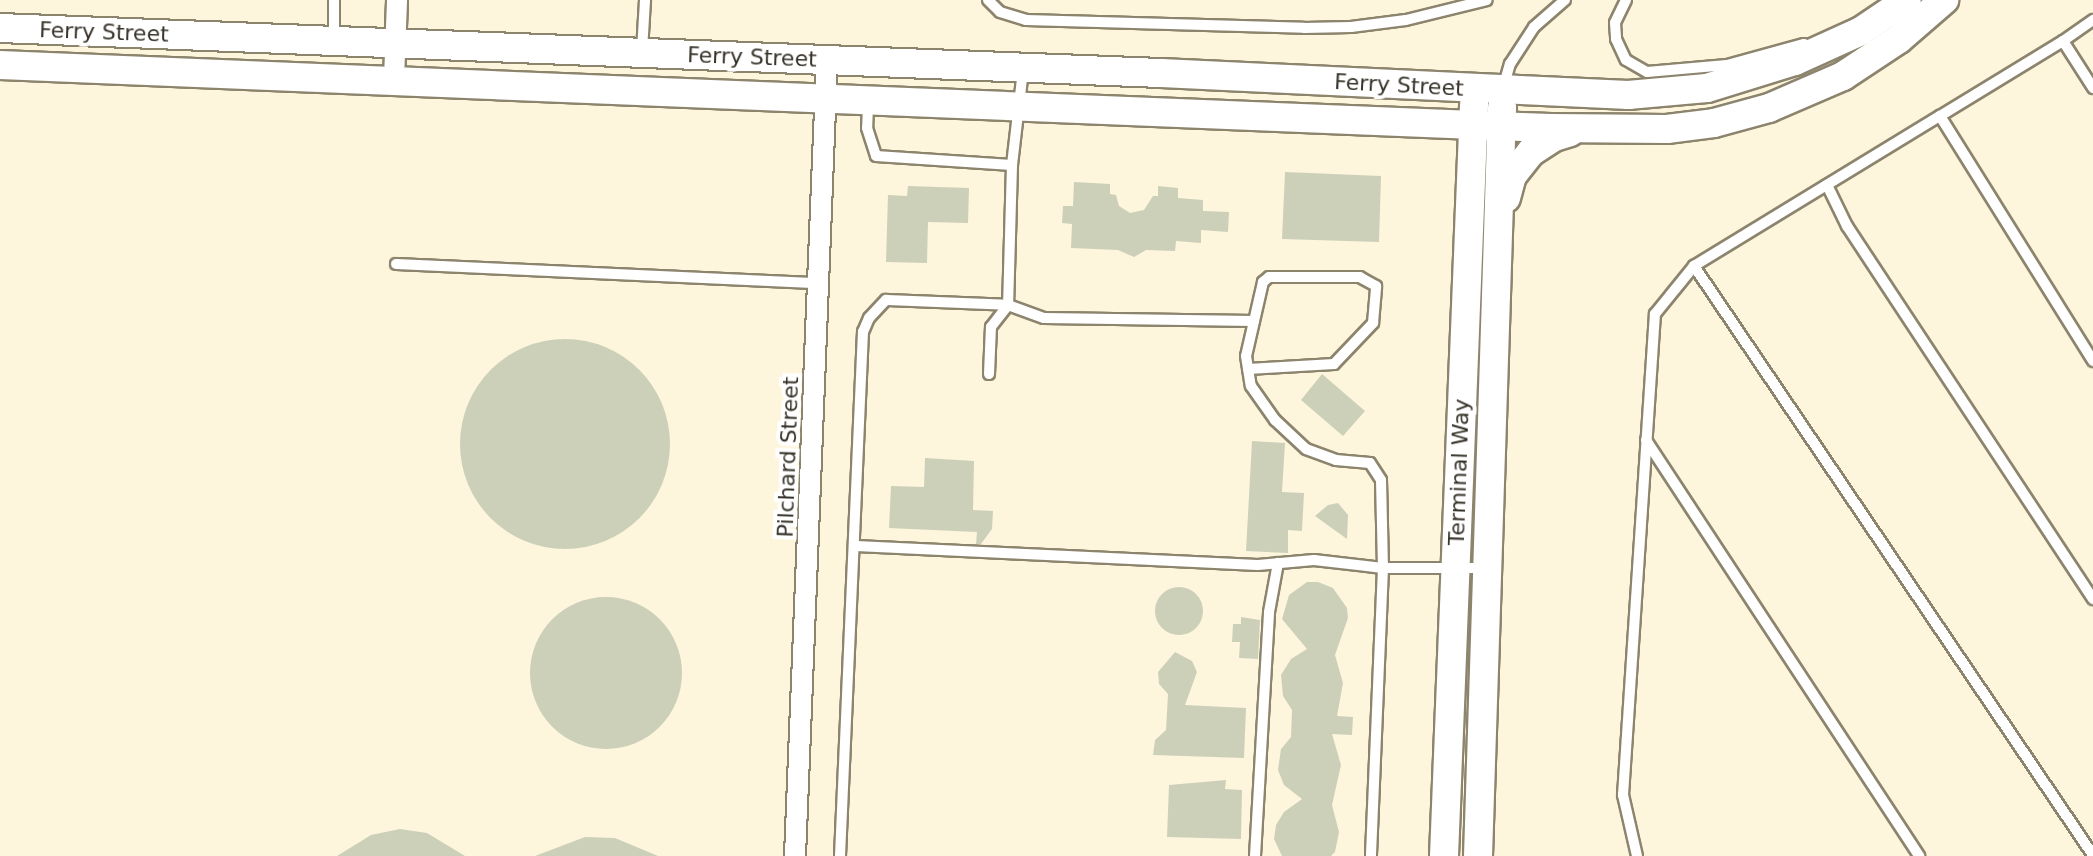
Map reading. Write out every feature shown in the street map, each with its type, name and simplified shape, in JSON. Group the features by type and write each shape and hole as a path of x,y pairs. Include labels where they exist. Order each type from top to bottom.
{"main road":[{"name":"Ferry Street","path":"0,28 1628,95 1707,88 1795,61 1861,31 1907,0"},
{"path":"1502,126 1667,129 1714,123 1769,108 1843,76 1899,39 1944,0"},
{"name":"Ferry Street","path":"0,65 1502,126"},
{"name":"Terminal Way","path":"1444,856 1473,125 1489,89"},
{"name":"Terminal Way","path":"1478,856 1502,126 1489,89"},
{"path":"1499,222 1512,176 1531,152 1554,137 1584,128"}],"street":[{"path":"394,79 397,0"},
{"name":"Pilchard Street","path":"795,856 827,60"}],"lane":[{"path":"334,0 334,41"},
{"path":"642,53 645,0"},
{"path":"988,0 1000,12 1026,20 1304,28 1351,27 1406,20 1487,0"},
{"path":"1489,89 1534,27 1565,0"},
{"path":"1626,0 1615,23 1616,39 1626,60 1647,72 1727,65 1861,31"},
{"path":"1637,856 1623,795 1655,314 1694,266 2093,20"},
{"path":"2063,41 2093,88"},
{"path":"989,374 991,327 1008,305 1012,165 1023,68"},
{"path":"868,99 867,128 876,156 1012,165"},
{"path":"1940,116 2093,361"},
{"path":"1827,185 1847,226 2093,599"},
{"path":"396,264 819,283"},
{"path":"1694,266 2093,855"},
{"path":"1248,369 1334,364 1373,323 1376,286 1360,277 1269,277 1263,282 1246,356 1248,369 1251,386 1275,420 1306,449 1336,460 1370,463 1381,480 1383,568 1371,856"},
{"path":"840,856 856,546 860,362 863,332 869,318 886,300 1008,305 1044,318 1254,321"},
{"path":"1646,440 1919,856"},
{"path":"856,546 1278,563 1314,560 1383,568 1488,568"},
{"path":"1255,856 1269,612 1278,563"}],"building":[{"path":"1285,172 1381,176 1379,242 1282,239"},
{"path":"1074,182 1110,184 1110,194 1116,195 1119,206 1130,213 1144,210 1153,196 1158,196 1158,186 1178,188 1178,198 1203,200 1203,211 1229,212 1228,232 1201,230 1201,243 1176,241 1175,251 1146,250 1134,257 1118,250 1071,248 1072,224 1062,223 1063,206 1073,206"},
{"path":"908,186 969,188 968,223 928,222 927,263 886,262 888,195 907,196"},
{"path":"565,339 605,347 639,370 662,404 670,444 662,484 639,518 605,541 565,549 525,541 491,518 468,484 460,444 468,404 491,370 525,347"},
{"path":"1322,374 1365,411 1343,436 1301,400"},
{"path":"1252,441 1285,443 1282,492 1304,493 1302,531 1288,530 1288,553 1246,551"},
{"path":"925,458 974,461 973,510 993,511 992,529 981,544 976,544 977,532 889,528 891,486 924,487"},
{"path":"1338,503 1348,515 1347,539 1315,516 1328,505"},
{"path":"1307,582 1318,582 1333,588 1347,608 1348,618 1335,655 1343,683 1337,716 1353,717 1352,735 1332,734 1341,765 1332,805 1339,832 1335,852 1331,856 1282,856 1274,839 1276,825 1284,812 1302,799 1284,785 1278,770 1281,749 1291,737 1292,710 1283,696 1281,675 1291,659 1307,649 1282,619 1289,595"},
{"path":"1179,587 1196,594 1203,611 1196,628 1179,635 1162,628 1155,611 1162,594"},
{"path":"606,597 635,603 660,619 676,644 682,673 676,702 660,727 635,743 606,749 577,743 552,727 536,702 530,673 536,644 552,619 577,603"},
{"path":"1241,617 1260,620 1258,659 1239,658 1240,642 1232,642 1233,624 1241,624"},
{"path":"1175,652 1192,661 1197,672 1185,705 1246,708 1244,758 1153,755 1155,740 1166,730 1168,694 1159,684 1158,672"},
{"path":"1226,780 1225,789 1242,790 1241,839 1167,837 1169,785"},
{"path":"400,829 427,833 465,856 337,856 371,835"},
{"path":"585,837 615,838 658,856 535,856"}]}
